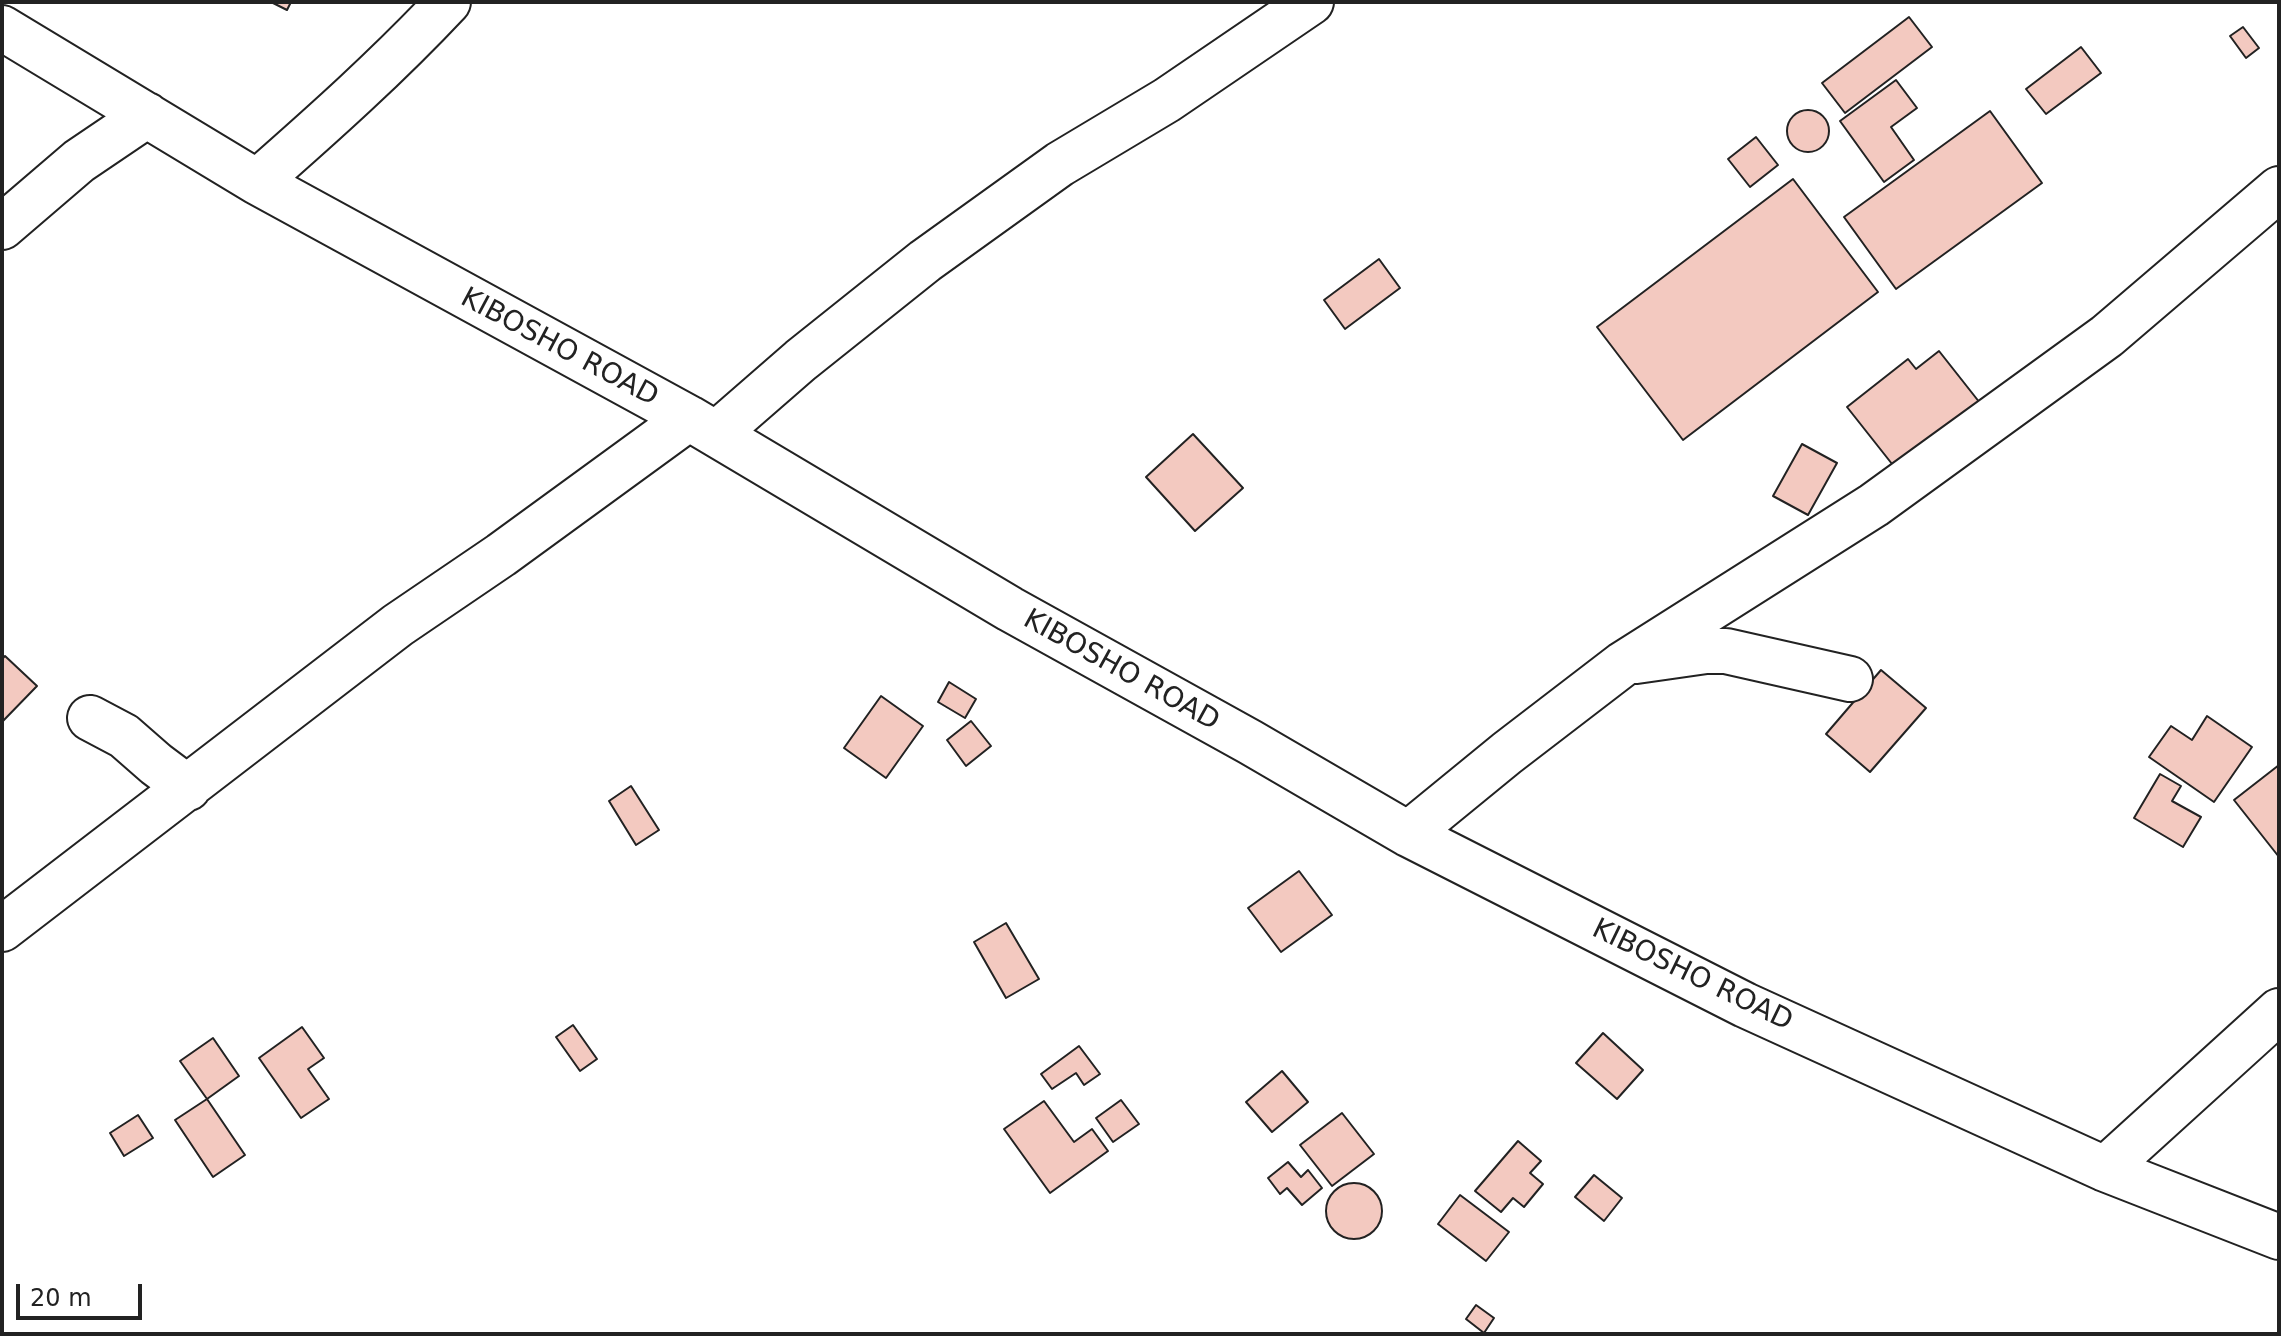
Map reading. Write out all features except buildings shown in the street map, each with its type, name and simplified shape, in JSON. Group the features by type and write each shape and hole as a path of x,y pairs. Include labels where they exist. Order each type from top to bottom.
{"street":[{"path":"257,182 323,125 448,2"},
{"path":"2,929 398,625 801,360 925,261 1048,173 1167,100 1311,2"},
{"name":"KIBOSHO ROAD","path":"2,28 257,182 703,426 1010,609 1408,834 1745,1005 2105,1169 2279,1237"},
{"path":"2,227 79,161 147,115"},
{"path":"1408,834 1623,664 1874,505 2107,336 2279,189"},
{"path":"1623,664 1677,654 1726,651 1850,679"},
{"path":"90,718 124,736 188,788"},
{"path":"2105,1169 2279,1011"}]}
